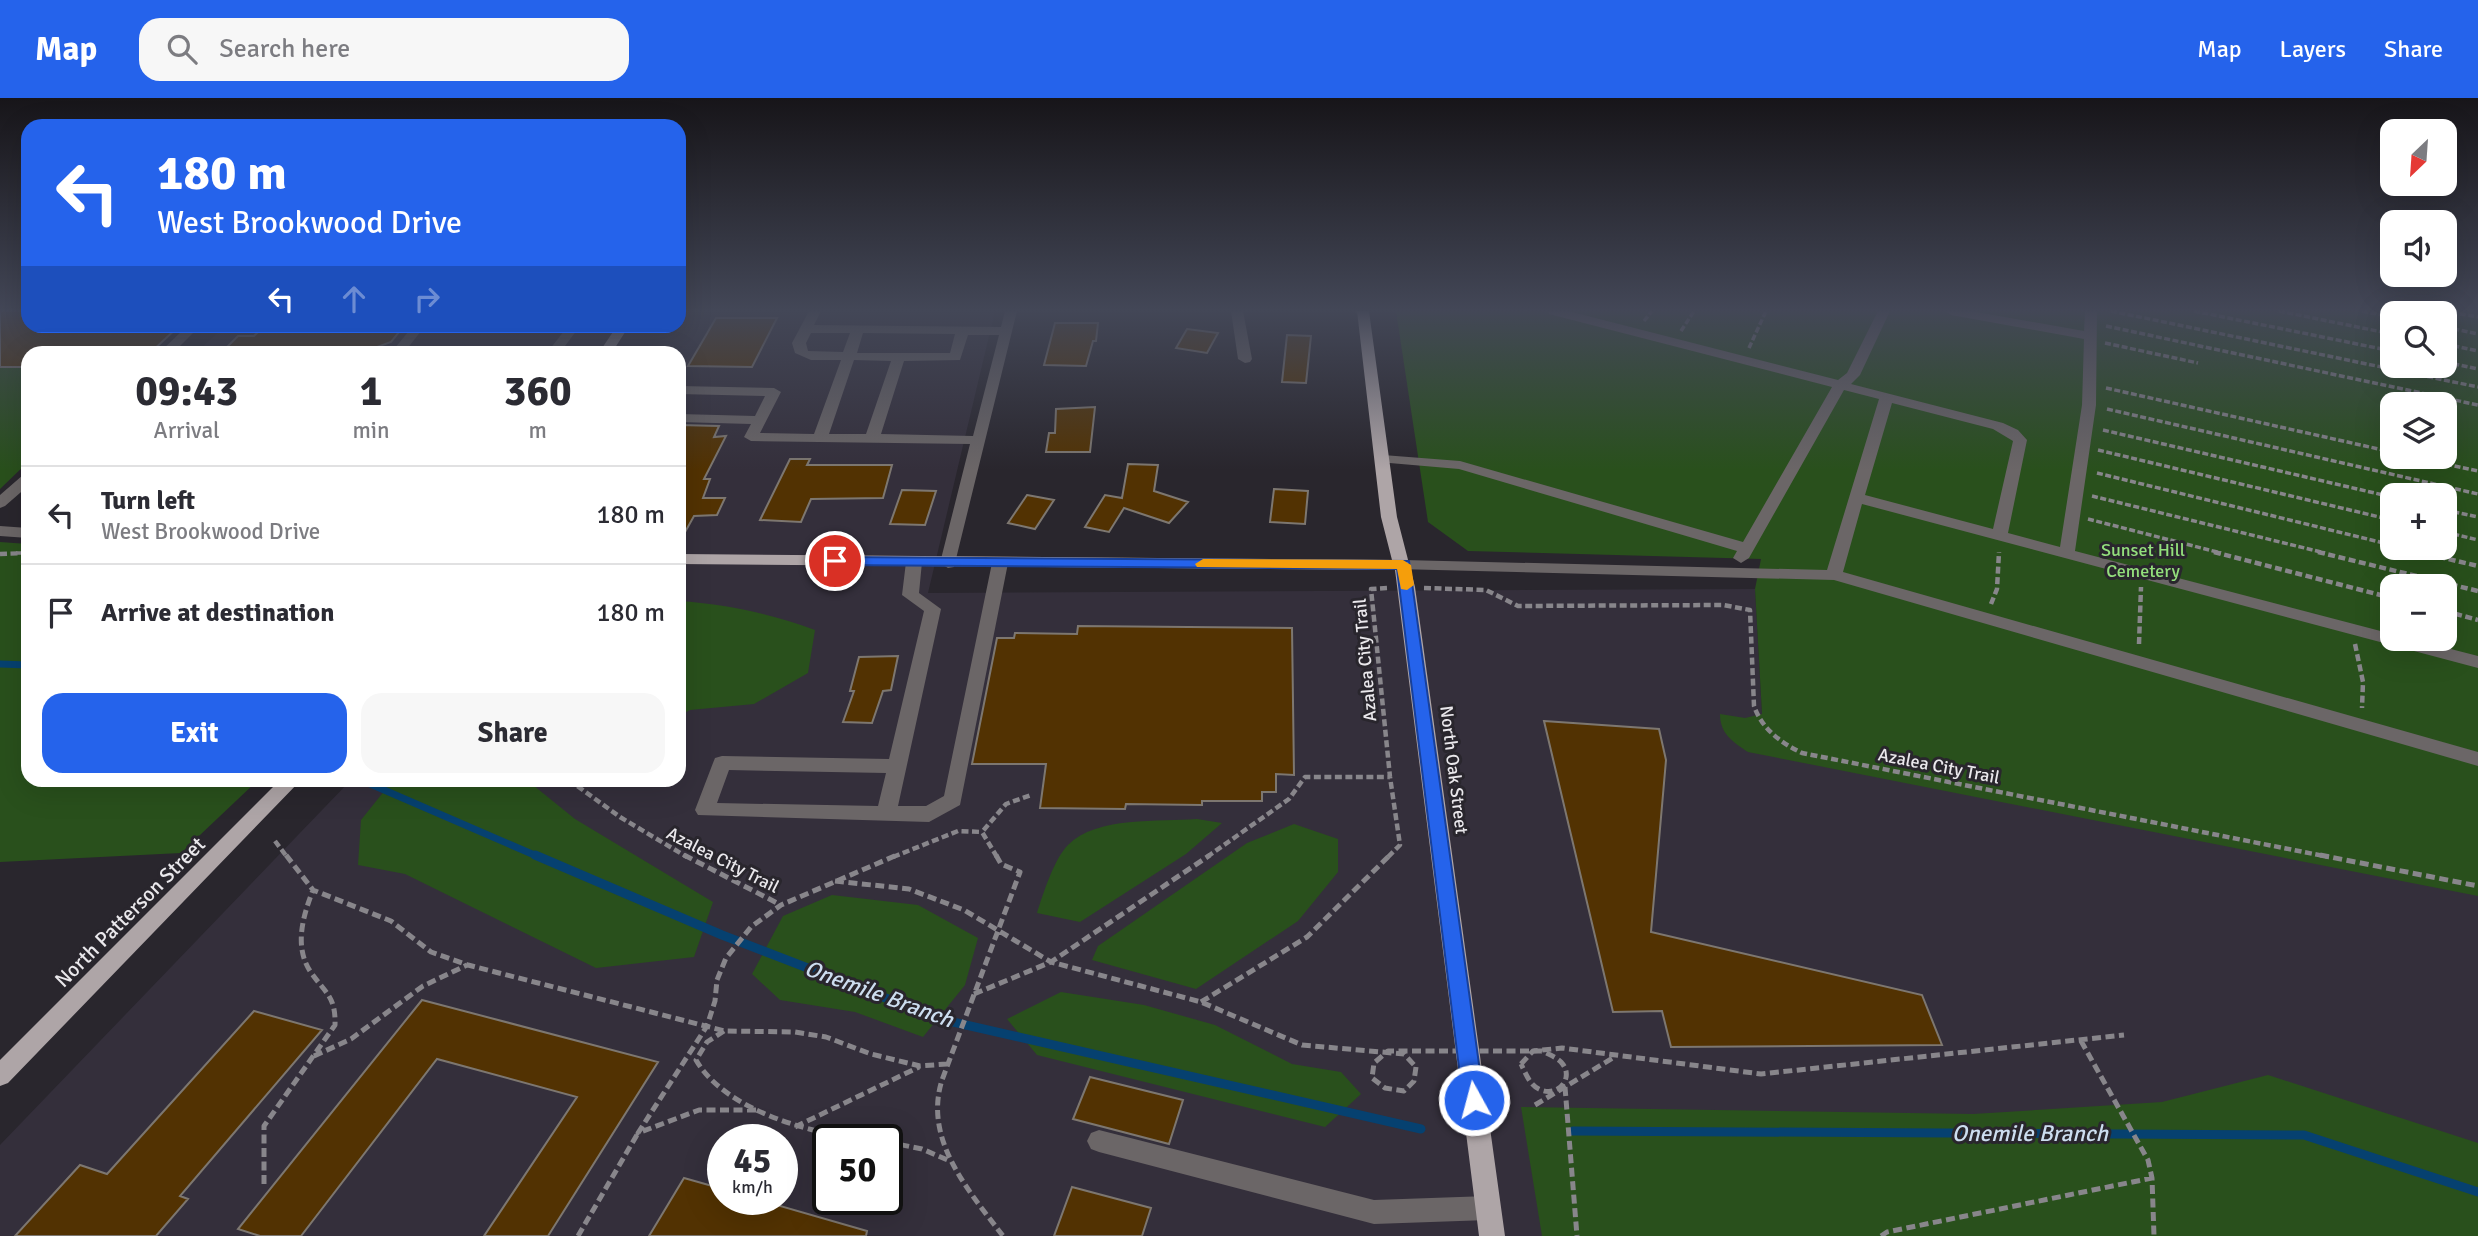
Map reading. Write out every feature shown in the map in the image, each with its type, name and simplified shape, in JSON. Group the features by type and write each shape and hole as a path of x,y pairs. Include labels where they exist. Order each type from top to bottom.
{"main road":[{"name":"North Oak Street","path":"1369,364 1390,517 1407,587 1492,1236"},
{"path":"686,559 1000,564 1403,565"},
{"name":"North Patterson Street","path":"0,1076 285,787"}],"street":[{"path":"820,438 846,364"},
{"path":"872,439 897,364"},
{"path":"948,563 998,364"},
{"path":"1755,364 1998,426 2013,433 2020,440 1999,536"},
{"path":"1736,572 1745,548 1805,450 1839,386 1853,375 1858,364"},
{"path":"2067,553 2089,405 2089,364"},
{"path":"686,390 774,392 751,437 980,440"},
{"path":"1834,575 1886,398"},
{"path":"686,418 760,420"},
{"path":"1383,459 1460,465 1745,548"},
{"path":"0,503 21,484"},
{"path":"1857,498 2478,663"},
{"path":"0,531 21,533"},
{"path":"886,814 933,609 910,595 914,562"},
{"path":"897,766 722,763 705,810 929,814 953,800 1000,564"},
{"path":"1403,565 1834,575 2478,759"},
{"path":"1099,1141 1374,1212 1488,1208"}],"path":[{"path":"2275,364 2478,405"},
{"path":"2367,364 2478,387"},
{"path":"2457,365 2478,369"},
{"path":"2089,384 2380,449"},
{"path":"2089,405 2478,494"},
{"path":"2086,426 2380,495"},
{"path":"2083,447 2380,517"},
{"path":"2457,466 2478,471"},
{"path":"2080,469 2380,542"},
{"path":"2077,492 2478,591"},
{"path":"2457,513 2478,517"},
{"path":"2074,515 2380,595"},
{"path":"2457,535 2478,540"},
{"path":"1984,618 1997,589 1999,536"},
{"path":"0,554 21,553"},
{"path":"2453,560 2478,566"},
{"path":"2134,571 2142,581 2138,662"},
{"name":"Azalea City Trail","path":"1201,1002 1307,937 1400,845 1390,777 1371,589 1407,587 1486,590 1518,606 1723,606 1749,610 1757,720 1789,748 1801,753 2478,886"},
{"path":"2457,614 2478,620"},
{"path":"2352,629 2362,682 2362,726"},
{"path":"974,994 1051,962 1133,909 1289,799 1305,777 1390,777"},
{"name":"Azalea City Trail","path":"578,787 607,810 673,852 781,905 958,831 982,832"},
{"path":"1003,1236 963,1185 941,1143 938,1096 947,1064 1020,872 1002,864 982,832 1006,804 1031,795"},
{"path":"275,841 313,890 391,921 431,952 468,965 725,1031 795,1032 826,1037 871,1054 920,1066 947,1064"},
{"path":"835,881 909,889 964,910 1051,962 1201,1002 1302,1045 1404,1054 1416,1067 1414,1083 1404,1091 1385,1088 1372,1077 1374,1063 1388,1051 1542,1051 1555,1056 1567,1068 1569,1079 1565,1087 1577,1236"},
{"path":"264,1184 264,1126 335,1025 337,1008 306,964 302,949 305,909 313,890"},
{"path":"578,1236 638,1133 707,1026 715,1001 717,980 726,958 751,928 781,905"},
{"path":"310,1058 349,1041 422,985 443,973 468,965"},
{"path":"725,1031 710,1037 699,1049 696,1060 700,1070 756,1110 787,1124"},
{"path":"1565,1087 1548,1093 1539,1090 1525,1078 1521,1064 1524,1055 1531,1050 1562,1048 1761,1074 2124,1035"},
{"path":"2081,1041 2148,1160 2152,1178 2154,1236"},
{"path":"1535,1105 1616,1056"},
{"path":"798,1125 920,1066"},
{"path":"638,1133 699,1110 756,1110"},
{"path":"903,1145 922,1149 951,1161"},
{"path":"1881,1236 1886,1231 2152,1178"}],"shaded area":[{"path":"686,364 982,364 928,593 1755,589 1762,714 2478,880 2478,1236 0,1236 0,1145 344,787 686,787"}],"green space":[{"path":"0,364 21,364 21,469 0,489"},
{"name":"Sunset Hill Cemetery","path":"1404,364 2380,364 2380,378 2457,378 2457,364 2478,364 2478,896 1748,752 1725,732 1720,714 1745,718 1762,714 1755,589 1761,559 1468,551 1428,522"},
{"path":"0,542 21,544 21,787 251,787 181,853 0,862"},
{"path":"686,602 748,611 815,630 808,673 754,704 686,712"},
{"path":"387,787 535,787 575,819 713,902 694,957 596,968 405,874 358,865 361,820"},
{"path":"1197,819 1222,823 1186,854 1080,922 1037,913 1058,859 1068,845 1080,836 1095,829 1129,822"},
{"path":"1294,824 1338,839 1338,872 1298,921 1196,989 1092,960 1098,946 1247,843"},
{"path":"832,895 918,905 978,938 965,985 923,1037 855,1012 780,1000 752,974 783,916"},
{"path":"1061,992 1144,1005 1215,1025 1292,1064 1341,1072 1361,1094 1325,1127 1037,1055 1007,1019"},
{"path":"2268,1075 2478,1143 2478,1236 1542,1236 1521,1107 1973,1114 2162,1102"}],"building":[{"path":"0,364 21,364 21,367 0,367"},
{"path":"689,364 753,364 752,367 688,366"},
{"path":"1044,364 1087,364 1086,366"},
{"path":"1284,364 1308,364 1306,383 1282,382"},
{"path":"1095,407 1090,452 1046,452 1049,433 1055,433 1056,409"},
{"path":"686,425 719,426 714,437 726,436 704,479 710,479 703,498 725,498 717,515 694,516 686,530"},
{"path":"790,459 810,459 807,465 892,465 883,498 811,499 801,522 760,520"},
{"path":"1128,464 1158,465 1154,491 1188,502 1169,523 1124,508 1109,532 1085,527 1105,495 1122,498"},
{"path":"1274,489 1308,491 1305,524 1270,522"},
{"path":"902,490 936,491 925,525 890,524"},
{"path":"1027,495 1054,500 1035,529 1008,523"},
{"path":"1078,626 1292,628 1294,775 1276,774 1276,792 1262,792 1262,801 1202,801 1202,805 1126,804 1125,809 1040,808 1046,764 972,764 997,638 1014,638 1015,633 1077,634"},
{"path":"898,656 891,690 883,691 872,723 843,722 854,691 850,691 859,657"},
{"path":"1544,721 1659,729 1666,760 1651,932 1922,995 1942,1045 1671,1047 1662,1011 1613,1012"},
{"path":"422,1000 658,1062 548,1236 484,1236 577,1097 437,1059 301,1236 260,1236 238,1229"},
{"path":"254,1011 322,1030 180,1196 188,1199 156,1236 15,1236 80,1165 107,1174"},
{"path":"1090,1077 1183,1100 1169,1144 1073,1119"},
{"path":"684,1178 707,1184 707,1215 798,1215 798,1211 867,1231 866,1236 649,1236"},
{"path":"1072,1187 1151,1208 1142,1236 1054,1236"}],"waterway":[{"name":"Onemile Branch","path":"0,664 21,665"},
{"name":"Onemile Branch","path":"377,787 539,857"},
{"name":"Onemile Branch","path":"535,855 722,935 940,1019 1421,1129"},
{"name":"Onemile Branch","path":"1573,1131 2304,1135 2478,1192"}],"slow traffic":[{"path":"1203,564 1403,565 1407,585"}],"route":[{"path":"835,561 1403,565 1474,1100"}]}
